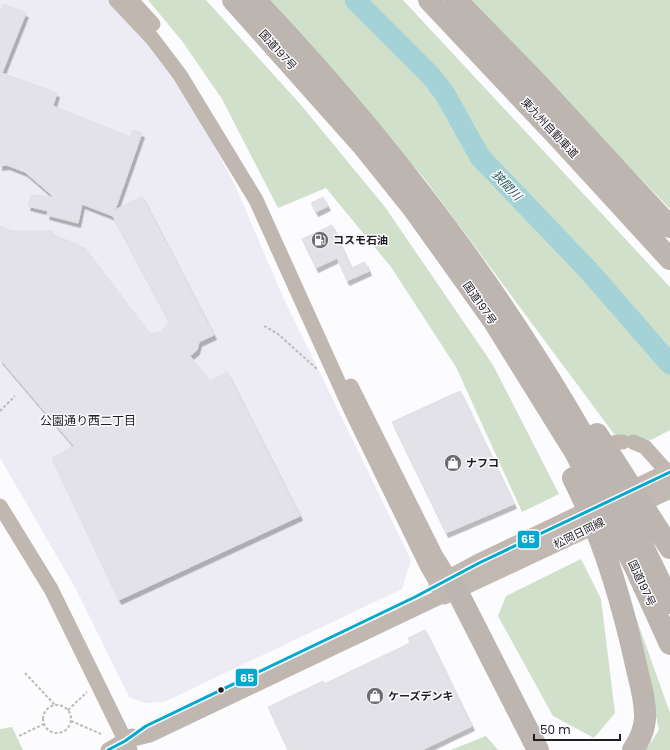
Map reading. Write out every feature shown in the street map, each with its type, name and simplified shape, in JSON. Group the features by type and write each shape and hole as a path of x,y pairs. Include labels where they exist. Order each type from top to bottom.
{"highway":[{"name":"国道197号","path":"232,0 290,63 403,195 493,320 575,452 635,567 670,644"},
{"name":"国道197号","path":"255,0 314,64 391,155 447,227 511,317 590,446 636,533 670,603"},
{"name":"東九州自動車道","path":"429,0 554,132 670,258"},
{"name":"東九州自動車道","path":"456,0 536,82 670,227"},
{"path":"403,195 432,247 496,342 534,404 580,491 603,547 625,615 644,700 645,718 643,731 639,742 633,750"},
{"path":"511,317 562,381 621,444 670,548"},
{"path":"447,587 532,732 548,750"},
{"path":"447,587 513,735 523,750"},
{"path":"510,696 538,750"}],"main road":[{"name":"松岡日岡線","path":"447,587 575,526 670,473"},
{"name":"松岡日岡線","path":"575,526 670,489"}],"street":[{"path":"108,750 128,745 150,735 447,587 351,410 256,200 180,75 147,32 116,0"},
{"path":"131,0 177,53 209,100 250,176 256,200"},
{"path":"621,444 645,447 670,473"},
{"path":"0,506 51,589 128,745"}],"path":[{"path":"264,326 278,334 320,371"},
{"path":"0,412 15,396"},
{"path":"25,673 55,705 64,707 68,710 71,721 66,731 57,734 48,730 44,724 44,714 55,705"},
{"path":"68,710 90,689"},
{"path":"71,721 101,734"},
{"path":"19,736 44,724"}],"shaded area":[{"path":"0,0 108,0 148,43 186,93 235,185 282,295 411,560 402,589 164,702 145,703 129,697 76,589 0,458"}],"green space":[{"path":"148,0 206,0 301,105 385,207 493,365 559,494 522,512 456,367 391,267 326,188 278,208 222,99 182,41"},
{"path":"268,0 403,0 670,287 670,430 651,440 614,434 424,178"},
{"path":"468,0 670,0 670,209"},
{"path":"581,559 601,599 615,713 594,738 553,716 498,616 506,596"},
{"path":"633,609 670,713 670,750 646,750 659,730"},
{"path":"12,727 23,750 0,750 0,729"},
{"path":"486,736 498,750 451,750"}],"building":[{"path":"3,4 26,13 2,73 57,93 53,106 130,137 133,130 142,133 115,210 142,196 214,335 199,342 197,350 190,356 210,381 227,372 300,516 119,600 52,458 74,446 0,359 0,226 12,231 53,231 52,234 85,248 150,334 162,332 169,321 113,216 82,204 78,223 47,215 48,211 28,206 31,195 54,197 25,172 7,165 0,166 0,11"},
{"path":"323,197 328,206 316,212 311,203"},
{"path":"332,225 351,268 365,262 369,271 347,281 337,258 316,268 302,239"},
{"name":"ナフコ","path":"460,391 514,504 446,533 392,422"},
{"name":"ケーズデンキ","path":"425,630 472,726 422,750 288,750 268,707 323,681 324,684 410,643 408,638"}],"waterway":[{"name":"狭間川","path":"355,0 431,76 445,94 480,157 589,271 670,364"}],"transit line":[{"name":"65","path":"108,750 125,741 146,726 415,597 479,563 670,472"}],"place":[{"name":"コスモ石油","path":"320,240"},
{"name":"ナフコ","path":"453,463"},
{"name":"ケーズデンキ","path":"375,696"}],"district":[{"name":"公園通り西二丁目","path":"88,420"}]}
